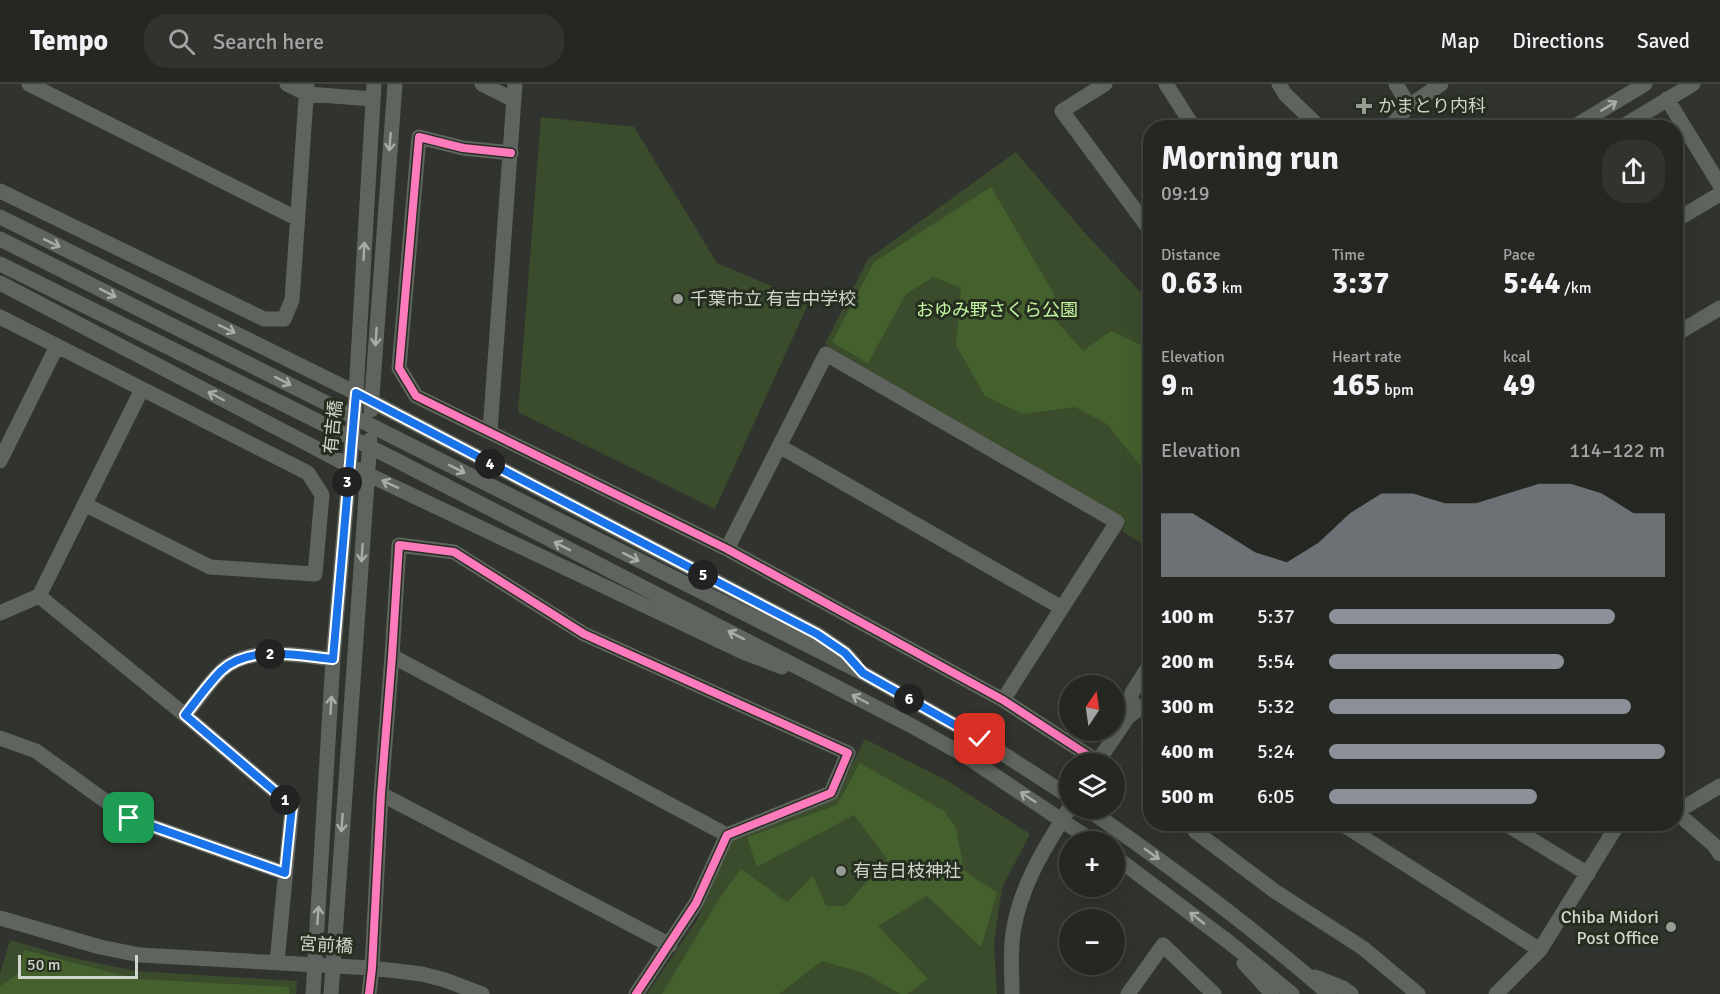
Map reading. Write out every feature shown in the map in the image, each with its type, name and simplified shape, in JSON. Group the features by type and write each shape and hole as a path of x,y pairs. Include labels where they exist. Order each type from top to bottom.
{"street":[{"path":"29,84 296,218"},
{"path":"287,84 307,89 374,91"},
{"name":"有吉橋","path":"331,994 394,84"},
{"path":"482,84 514,100"},
{"path":"490,431 515,84"},
{"path":"1105,84 1062,111 1143,221"},
{"path":"1166,84 1189,120"},
{"path":"1279,84 1285,94 1312,120"},
{"path":"1396,84 1409,106"},
{"path":"1396,120 1409,106 1441,84"},
{"path":"1633,120 1693,84"},
{"path":"1584,120 1636,86"},
{"path":"0,191 264,319 284,319 292,300 296,218 307,89"},
{"name":"有吉橋","path":"313,994 333,659 356,393 374,91"},
{"path":"1667,99 1680,120"},
{"path":"1683,125 1720,185"},
{"path":"511,153 463,148 418,137 399,368 416,396 727,549 1003,700 1083,753"},
{"path":"1683,216 1720,194"},
{"path":"0,217 356,393 817,634 845,653 863,673"},
{"path":"0,238 863,673 980,739 1059,790"},
{"path":"0,264 390,457 825,681 964,755 1078,831"},
{"path":"0,283 348,465 742,652 825,681"},
{"path":"1683,330 1720,308"},
{"path":"0,317 308,473 322,495 315,574 210,567 86,505"},
{"path":"0,461 57,346"},
{"path":"727,549 826,354 1117,522 1003,700"},
{"path":"0,613 39,596 142,389"},
{"path":"779,446 1062,608"},
{"path":"369,994 399,545 454,552 584,634 848,753 831,793 727,835 696,903 636,994"},
{"path":"39,596 292,806 277,962"},
{"path":"185,715 221,671 232,662 262,654 333,659"},
{"path":"392,656 727,835"},
{"path":"1128,717 1132,693 1143,675"},
{"path":"1103,753 1128,717 1143,706"},
{"path":"0,738 36,751 129,818 285,873"},
{"path":"1683,808 1720,786"},
{"path":"381,794 670,945"},
{"path":"1683,818 1714,845 1720,854"},
{"path":"1012,994 1011,956 1017,912 1025,887 1041,854 1063,819"},
{"path":"1102,819 1242,922 1329,994"},
{"path":"1195,831 1276,892 1363,948 1418,994"},
{"path":"1353,831 1540,950"},
{"path":"1517,831 1588,874"},
{"path":"1496,994 1540,950 1614,831"},
{"path":"1125,864 1230,943 1292,994"},
{"name":"宮前橋","path":"0,918 100,948 140,955 372,968 422,974 456,983 482,994"},
{"path":"1230,943 1250,972 1272,994"},
{"path":"1128,994 1163,945 1214,994"},
{"path":"1304,972 1343,988 1351,994"}],"green space":[{"path":"541,117 634,127 717,263 809,302 715,509 518,412"},
{"name":"おゆみ野さくら公園","path":"1016,152 1084,232 1143,295 1143,544 1122,531 1126,523 825,344 868,259"},
{"path":"991,187 1054,294 1058,323 1083,351 1111,331 1143,346 1143,469 1107,424 1075,407 1023,414 985,396 956,345 961,288 933,277 906,294 868,363 832,342 874,262"},
{"path":"865,739 948,781 1030,834 1002,888 994,943 997,994 647,994 697,920 734,835 835,799"},
{"path":"860,763 944,811 956,828 964,870 997,893 981,947 927,896 878,926 928,979 907,994 900,994 864,973 822,961 779,994 662,994 722,894 741,869 787,902 813,876 826,906 845,906 887,859 854,815 757,867 747,837 837,805"},
{"path":"10,940 69,957 135,971 297,981 296,994 0,994 0,974"},
{"path":"24,950 137,979 289,987 289,994 0,994 0,986 19,973"}],"cycle path":[{"path":"511,153 463,148 419,137 399,368 416,396 727,549 1003,700 1085,753"},
{"path":"369,994 399,545 454,552 584,634 848,753 831,793 727,835 696,903 636,994"}],"place":[{"name":"かまとり内科","path":"1364,106"},
{"name":"千葉市立 有吉中学校","path":"678,299"},
{"name":"有吉日枝神社","path":"841,871"},
{"name":"Chiba Midori Post Office","path":"1671,927"}],"route":[{"path":"129,818 285,873 292,806 185,715 221,671 232,662 262,654 333,659 356,393 817,634 845,653 863,673 980,739"}]}
